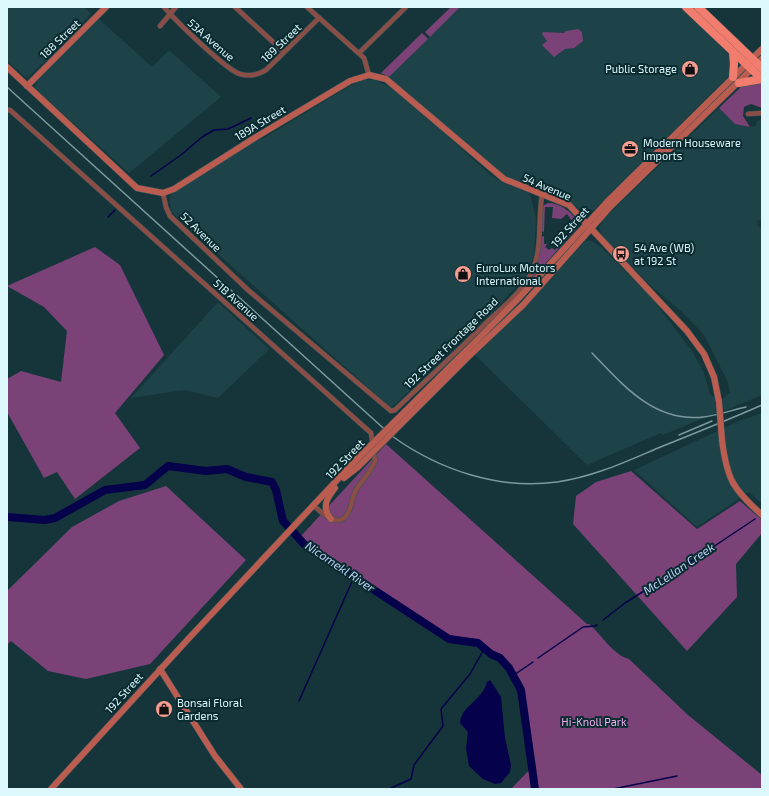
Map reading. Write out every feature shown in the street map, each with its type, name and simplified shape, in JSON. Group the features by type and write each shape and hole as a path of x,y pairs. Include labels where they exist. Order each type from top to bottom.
{"highway":[{"path":"686,7 733,52 755,64"},
{"path":"698,7 755,64 762,79 736,80 733,52"}],"main road":[{"name":"188 Street","path":"27,86 106,7"},
{"name":"192 Street","path":"51,789 304,514 356,465 468,353 540,275 736,80 755,64 762,49"},
{"path":"7,67 137,188 163,193"},
{"name":"189A Street","path":"163,193 174,189 350,81 370,75"},
{"name":"54 Avenue","path":"370,75 391,83 488,168 504,179 569,205 695,340 704,354 714,377 719,402 726,467 734,486 741,496 762,515"},
{"name":"192 Street","path":"468,353 523,305 589,227"},
{"path":"523,305 524,298 535,286 540,275"},
{"name":"192 Street","path":"329,490 346,476 356,465"},
{"path":"330,519 325,512 325,505 331,493 346,476"},
{"path":"160,669 215,756 241,789"}],"street":[{"name":"53A Avenue","path":"164,7 231,69 241,74 252,76"},
{"path":"160,26 176,7"},
{"path":"235,7 284,52"},
{"path":"307,7 359,53 367,62 370,75"},
{"path":"359,53 404,8"},
{"name":"189 Street","path":"252,76 266,70 319,18"},
{"name":"51B Avenue","path":"7,110 22,121 371,433 374,451 373,464 356,491 349,513 346,517 339,520 330,519"},
{"path":"748,114 762,114"},
{"name":"52 Avenue","path":"163,193 166,207 170,216 248,290 317,350"},
{"name":"192 Street Frontage Road","path":"317,350 389,411 394,410 481,328 526,282 537,257 539,212 542,195"},
{"path":"313,505 330,519"}],"shaded area":[{"path":"7,7 84,7 91,14 30,76 26,78 7,61"},
{"path":"460,7 683,7 728,54 731,60 730,75 595,209 590,213 586,213 561,196 508,177 493,168 389,77"},
{"path":"99,19 152,67 169,50 221,97 129,173 34,87 38,80"},
{"path":"363,80 375,80 390,87 489,174 503,183 528,192 531,197 536,219 534,256 526,275 499,306 391,408 172,213 169,201 171,194 211,168 256,140 264,138 353,84"},
{"path":"719,108 735,124 750,127 756,126 757,122 762,119 762,221 758,220 757,224 762,230 762,395 724,411 722,400 730,392 727,380 704,335 683,313 650,285 602,236 599,227 603,220 624,199"},
{"path":"586,240 594,242 602,248 652,298 692,351 704,373 710,394 715,398 716,413 663,435 661,433 587,465 475,355 521,311"},
{"path":"218,302 269,349 218,398 184,390 131,398"},
{"path":"762,413 761,503 749,492 697,527 634,470 739,421"},
{"path":"490,680 501,697 505,738 511,765 510,772 501,783 495,784 483,779 469,766 466,749 468,732 460,723 464,712 481,694 487,682"}],"green space":[{"path":"451,7 460,7 430,37 425,32"},
{"path":"578,29 582,32 583,41 574,48 565,49 554,57 542,45 547,41 542,34 543,32 564,33 566,31"},
{"path":"422,33 428,39 389,77 381,73"},
{"path":"755,83 762,84 762,108 751,104 744,107 743,116 750,127 735,124 719,108 743,85"},
{"path":"548,203 557,204 568,211 577,220 576,227 571,226 565,229 564,225 567,227 572,221 567,214 561,219 552,218 553,207 545,207 544,232 541,231 542,206"},
{"path":"570,227 577,228 529,282 538,260 541,237 544,236 544,244 547,244 545,247 549,250 552,248 555,250 569,235 566,231"},
{"path":"95,247 120,265 164,355 115,413 140,448 75,499 57,472 44,478 7,412 7,379 21,371 61,382 67,331 44,307 7,286"},
{"name":"Hi-Knoll Park","path":"386,444 587,624 594,628 612,649 623,657 629,659 688,715 762,775 762,789 511,789 533,766 526,719 520,695 516,684 505,666 488,653 447,634 398,605 320,555 301,536"},
{"path":"631,471 697,529 740,501 762,520 762,533 736,564 737,597 687,651 573,524 576,496 596,482"},
{"path":"166,486 246,560 150,664 86,679 48,671 11,641 7,645 7,591 72,527 119,501"}],"waterway":[{"path":"151,176 181,155 202,137 214,130 228,129 251,118"},
{"path":"108,217 115,210"},
{"name":"Nicomekl River","path":"7,517 45,520 55,518 105,490 145,485 168,466 206,471 227,469 246,477 272,482 276,490 283,521 304,544 449,639 478,643 491,654 500,658 509,668 521,690 535,789"},
{"name":"McLellan Creek","path":"603,620 625,603 755,519"},
{"path":"299,701 354,577"},
{"name":"McLellan Creek","path":"538,658 583,627 597,625"},
{"path":"389,789 411,779 414,765 443,726 441,709 470,674 484,649"},
{"name":"McLellan Creek","path":"514,675 533,662"},
{"path":"613,789 677,776"}],"railway":[{"path":"7,87 392,436 429,459 450,468 470,475 513,483 535,484 570,480 621,464 762,405"},
{"path":"592,353 628,389 655,408 670,414 686,417 704,417 746,407"},
{"path":"679,435 712,421"}],"place":[{"name":"Public Storage","path":"690,69"},
{"name":"Modern Houseware Imports","path":"630,149"},
{"name":"54 Ave (WB) at 192 St","path":"621,254"},
{"name":"EuroLux Motors International","path":"463,274"},
{"name":"Bonsai Floral Gardens","path":"164,709"}]}
